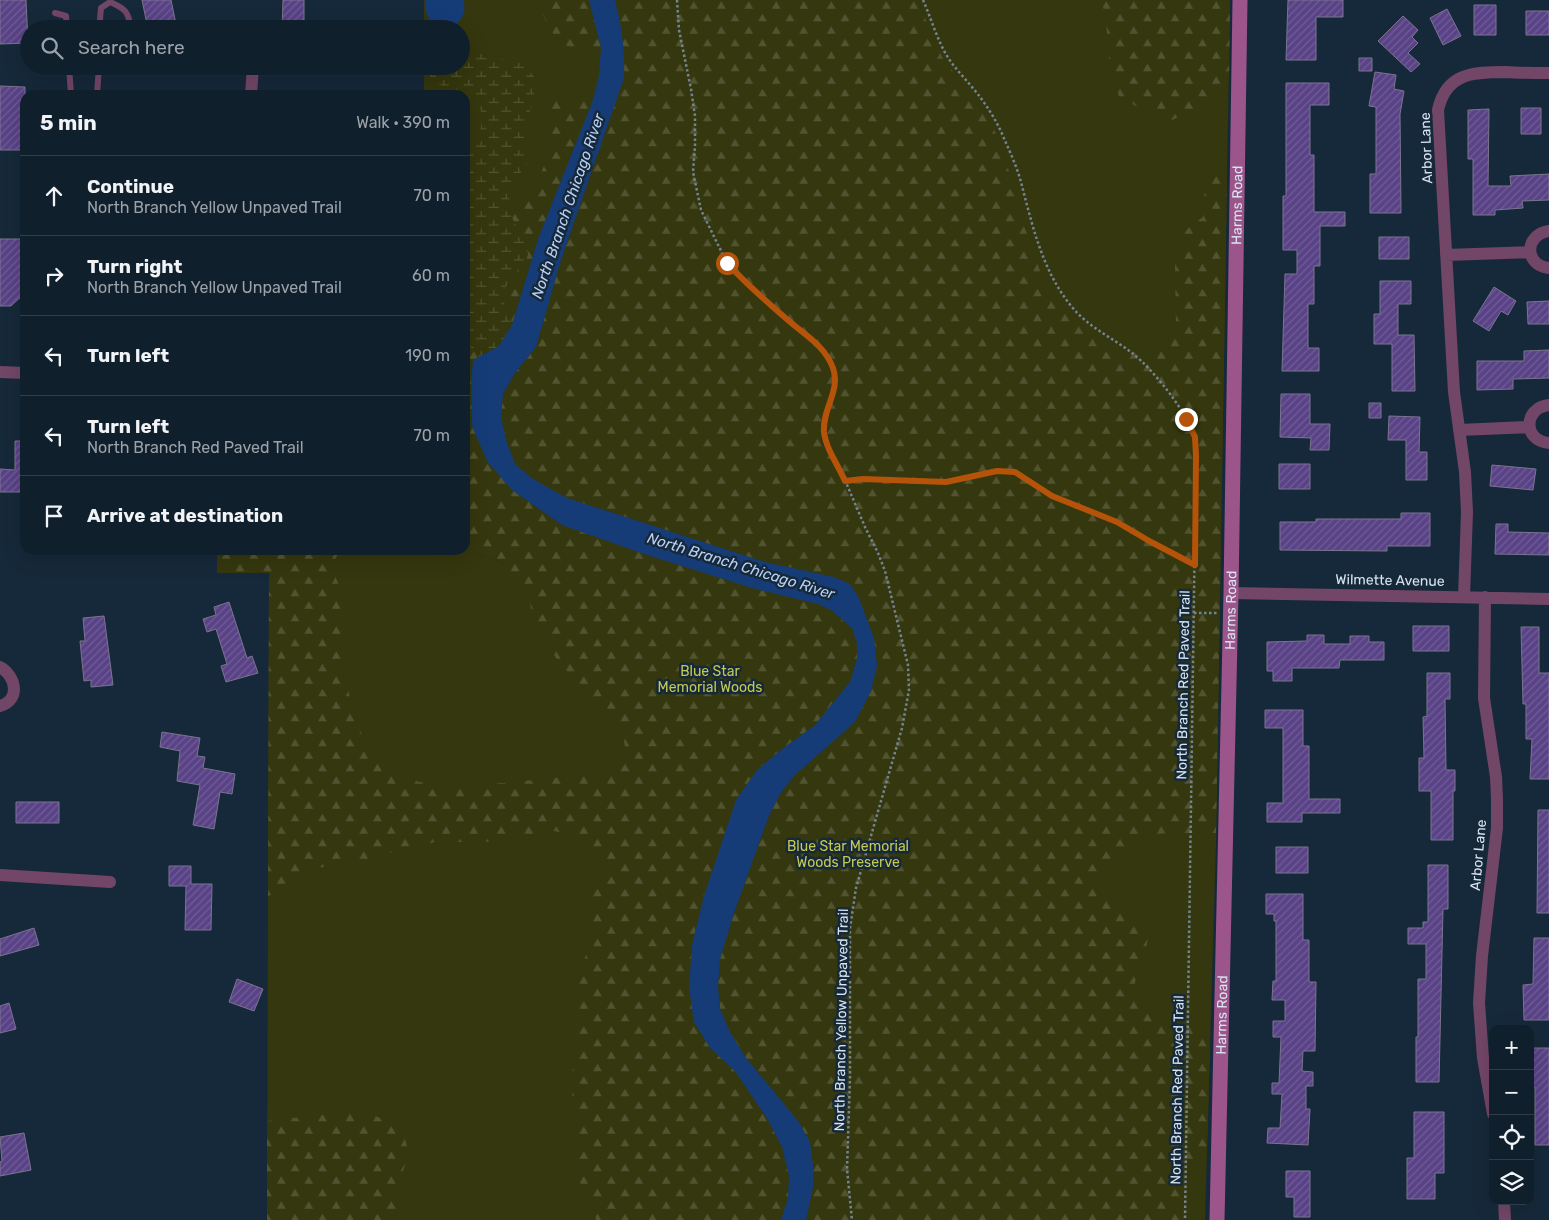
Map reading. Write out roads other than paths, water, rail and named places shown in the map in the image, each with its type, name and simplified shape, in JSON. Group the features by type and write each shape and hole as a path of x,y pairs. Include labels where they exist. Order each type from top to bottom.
{"main road":[{"name":"Harms Road","path":"1218,1220 1240,0"}],"street":[{"name":"Arbor Lane","path":"1464,597 1467,512 1465,472 1454,392 1438,110 1440,99 1445,90 1460,77 1488,72 1549,73"},
{"path":"251,90 252,75"},
{"path":"1549,231 1537,235 1530,252 1536,263 1549,268"},
{"path":"1446,255 1530,252"},
{"path":"0,372 20,373"},
{"path":"1549,404 1536,409 1530,420 1529,427 1535,438 1540,442 1549,443"},
{"path":"1459,430 1529,427"},
{"name":"Wilmette Avenue","path":"1230,592 1549,599"},
{"name":"Arbor Lane","path":"1485,597 1484,698 1496,777 1497,819 1481,963 1479,1003 1483,1058 1489,1092"},
{"path":"0,667 12,677 14,692 10,700 0,706"},
{"path":"0,875 110,882"},
{"path":"1504,1205 1505,1220"}],"lane":[{"path":"100,20 101,8 110,2 122,8 130,17 130,20"},
{"path":"55,13 66,16 66,20"},
{"path":"70,75 71,90"},
{"path":"97,90 98,75"}],"water":[{"path":"426,0 464,0 464,12 460,20 432,20 426,10"},
{"name":"North Branch Chicago River","path":"589,0 615,0 620,20 624,78 561,260 536,347 515,373 503,394 501,417 506,440 515,464 533,479 567,498 765,562 834,577 850,584 859,598 874,638 877,666 871,691 855,722 794,776 780,794 768,818 733,916 720,959 718,986 720,1009 730,1032 746,1058 799,1122 810,1142 813,1187 806,1220 781,1220 788,1198 789,1176 782,1147 768,1120 735,1071 710,1048 694,1022 689,987 692,945 704,896 736,800 757,770 814,726 851,680 857,658 857,643 852,628 831,610 818,604 752,588 644,554 562,525 512,490 487,461 472,426 471,380 473,360 499,346 512,325 538,239 593,100 599,75 601,48"}],"park label":[{"name":"Blue Star Memorial Woods","path":"710,680"},
{"name":"Blue Star Memorial Woods Preserve","path":"848,854"}]}
